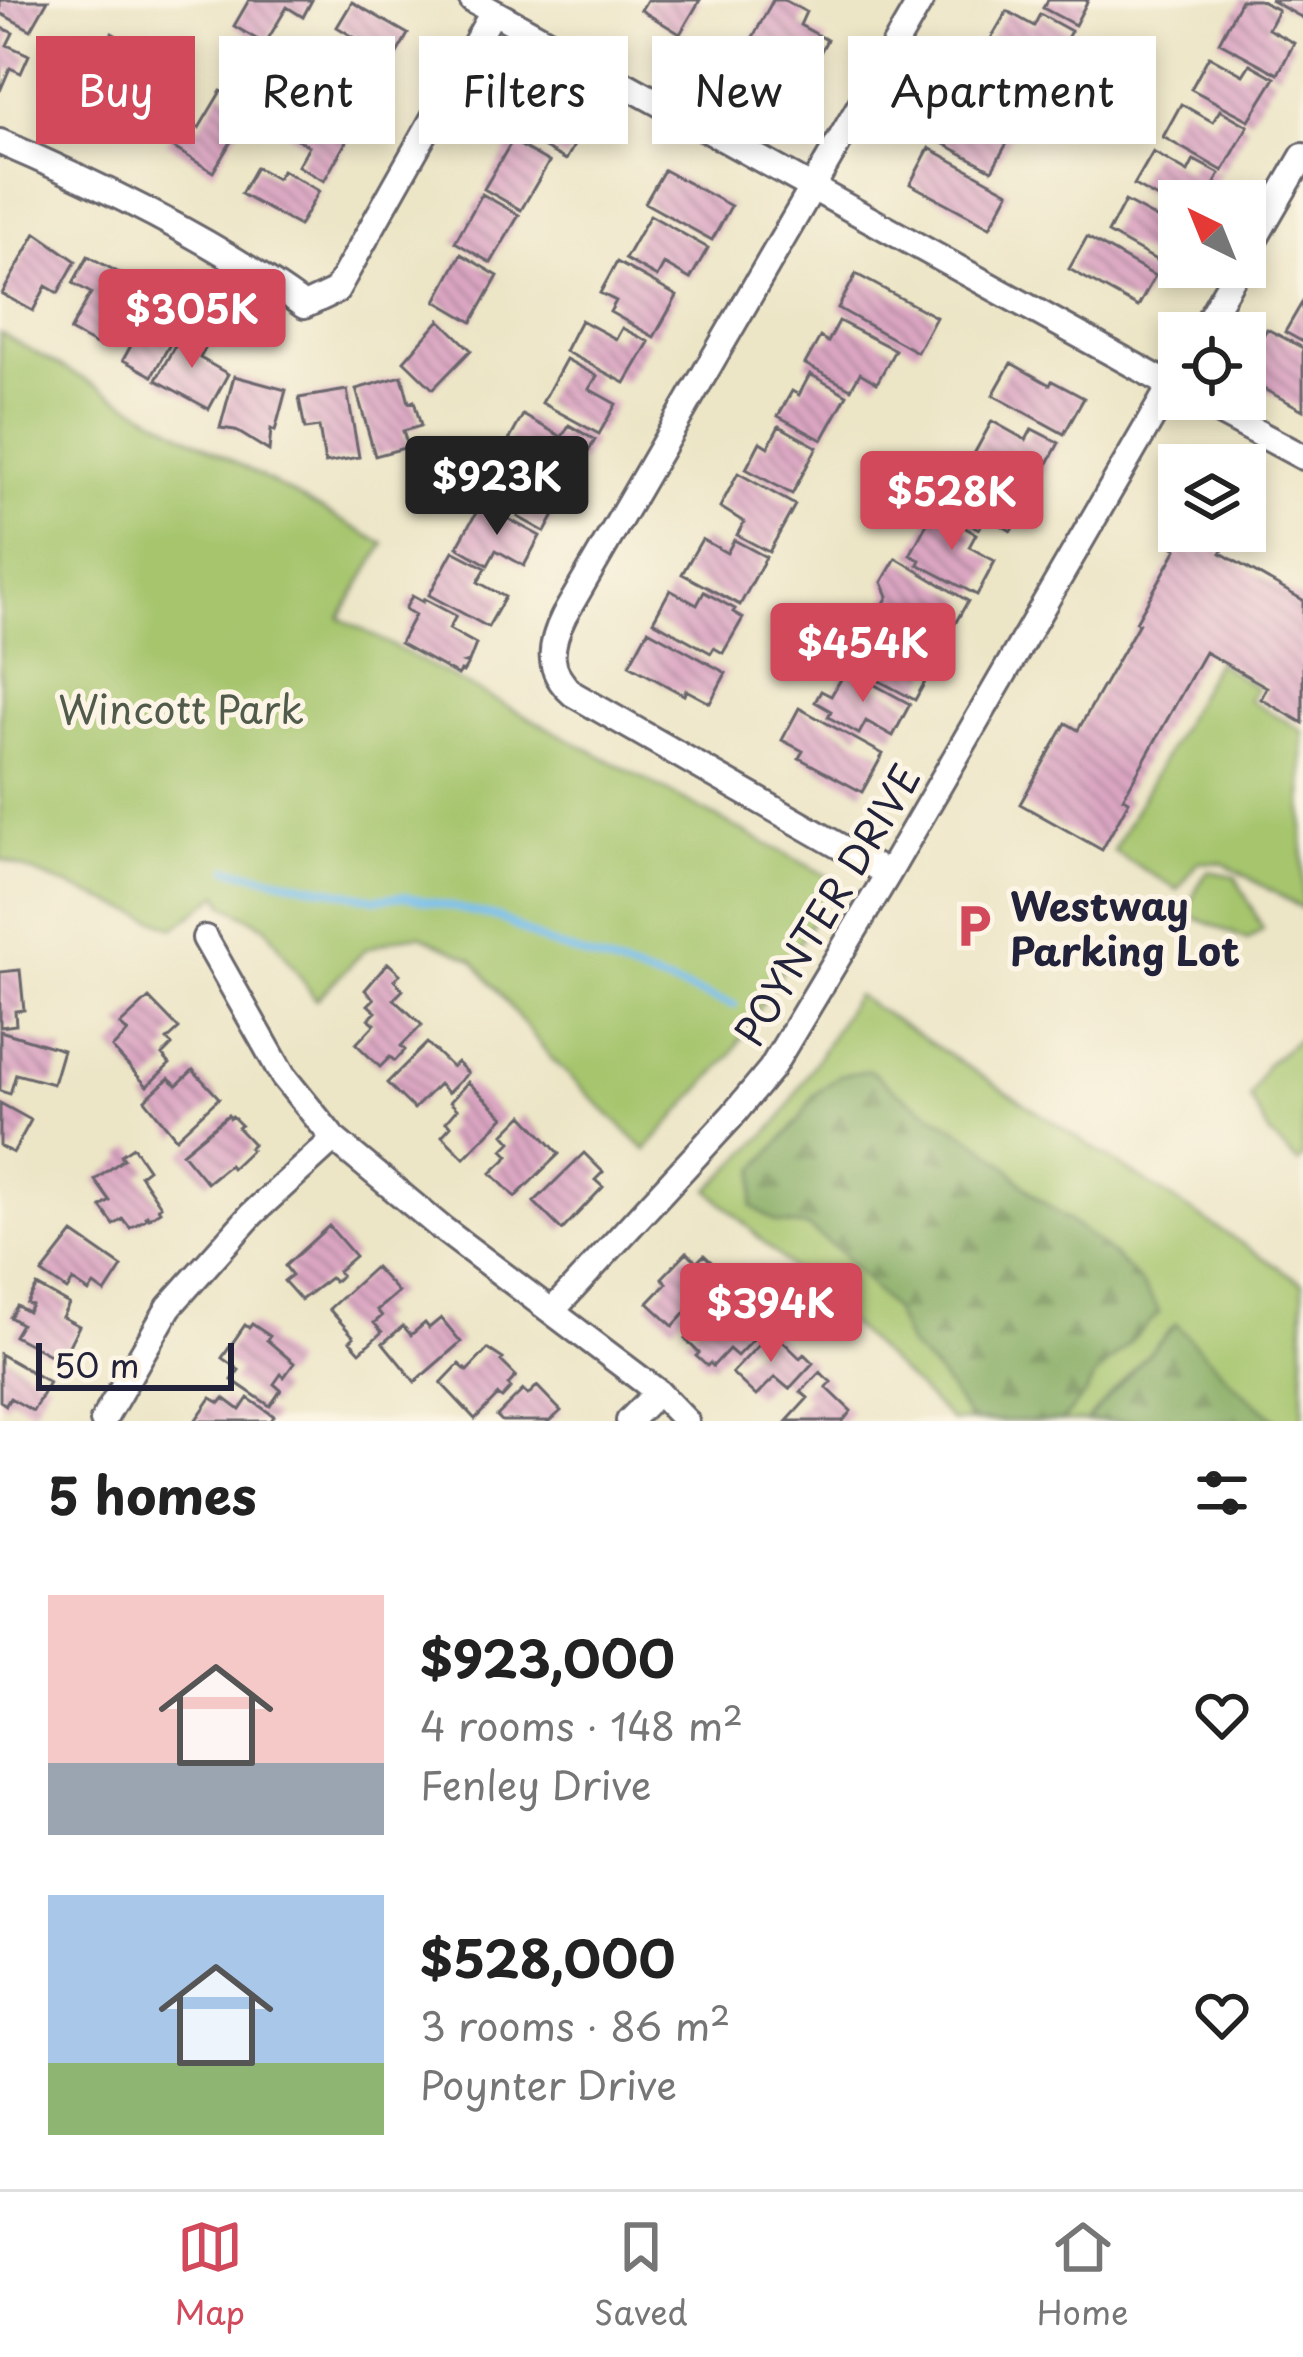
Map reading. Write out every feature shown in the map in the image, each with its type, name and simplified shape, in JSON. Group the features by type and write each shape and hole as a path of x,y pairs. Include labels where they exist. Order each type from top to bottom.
{"street":[{"path":"888,874 573,694 562,685 551,661 551,647 564,616 921,0"},
{"path":"0,142 92,182 270,281 304,306 336,291 483,6 1158,372"},
{"path":"1266,220 1303,156"},
{"name":"POYNTER DRIVE","path":"553,1310 771,1069 1158,413"},
{"path":"1235,420 1303,457"},
{"path":"205,938 283,1076 334,1139 658,1391 686,1421"},
{"path":"103,1421 169,1307 252,1214 334,1139"},
{"path":"629,1421 658,1391"}],"green space":[{"name":"Wincott Park","path":"0,333 384,544 340,618 837,881 730,1056 646,1150 551,1058 473,960 420,935 366,949 316,1000 266,927 225,905 219,894 175,928 0,859"},
{"path":"1216,662 1257,688 1249,700 1303,731 1303,909 1223,863 1198,862 1178,890 1113,851"},
{"path":"1208,871 1235,876 1263,929 1248,940 1186,914"},
{"path":"856,995 1303,1283 1303,1421 952,1421 709,1190 780,1120"},
{"path":"1303,1035 1303,1158 1298,1163 1270,1135 1250,1098 1266,1065"},
{"path":"870,1070 1000,1160 1034,1195 1122,1264 1159,1313 1094,1378 1061,1421 971,1421 939,1375 909,1346 894,1311 840,1252 808,1227 777,1223 752,1206 756,1169 799,1120 813,1096 840,1075"},
{"path":"1176,1324 1241,1391 1277,1421 1086,1421"}],"building":[{"path":"0,0 48,0 31,30 0,13"},
{"path":"249,0 312,0 303,17 287,7 270,36 251,36 234,26"},
{"path":"647,0 700,0 680,34 641,10"},
{"path":"773,0 784,0 806,12 800,25 820,36 754,36"},
{"path":"1048,0 1088,0 1075,25 1043,8"},
{"path":"1241,0 1259,0 1278,10 1268,29 1294,43 1278,74 1219,42"},
{"path":"1270,0 1303,0 1303,18"},
{"path":"352,2 408,34 395,57 395,36 352,36 337,27"},
{"path":"1007,11 1034,26 1040,14 1071,31 1068,36 992,36"},
{"path":"0,27 13,33 7,45 29,55 21,73 10,68 0,91"},
{"path":"1209,56 1243,75 1250,64 1275,78 1249,120 1191,89"},
{"path":"219,94 219,144 230,144 213,172 168,144 195,144 195,126 199,128"},
{"path":"1181,104 1213,122 1220,110 1248,126 1223,171 1163,137"},
{"path":"306,144 345,144 324,181 298,166 309,146"},
{"path":"510,144 549,162 521,210 484,189"},
{"path":"538,144 575,144 566,160"},
{"path":"944,144 1007,144 992,170"},
{"path":"929,148 1009,192 990,227 910,184"},
{"path":"1153,152 1188,172 1194,160 1220,174 1217,180 1158,180 1158,198 1134,185"},
{"path":"256,167 277,179 282,170 319,191 299,226 241,194"},
{"path":"664,170 731,206 712,240 645,203"},
{"path":"482,194 519,215 491,263 455,242"},
{"path":"1125,201 1158,219 1158,261 1108,233"},
{"path":"650,215 708,248 690,279 664,264 657,277 625,259"},
{"path":"36,233 76,261 58,293 46,286 33,311 2,294"},
{"path":"1087,237 1155,276 1138,307 1069,269"},
{"path":"461,254 498,276 472,322 436,301"},
{"path":"88,256 136,282 100,347 70,331 91,293 73,283"},
{"path":"617,262 677,296 654,337 610,312 616,301 600,293"},
{"path":"856,274 936,317 917,352 838,308"},
{"path":"141,286 188,312 152,376 123,360 144,322 126,312"},
{"path":"1303,301 1303,342 1285,332"},
{"path":"440,320 471,350 433,389 404,361"},
{"path":"581,320 616,339 622,328 649,342 625,383 565,351"},
{"path":"839,321 895,350 877,383 860,373 851,389 805,364 820,337 828,342"},
{"path":"185,327 209,341 200,358 228,374 209,409 156,380"},
{"path":"1266,331 1303,348 1303,410 1266,390"},
{"path":"566,359 597,376 589,389 616,404 599,434 542,403"},
{"path":"1011,363 1084,398 1064,434 993,395"},
{"path":"810,374 847,395 822,440 778,416 792,391 799,395"},
{"path":"234,376 286,390 275,431 271,429 269,451 235,430 220,428"},
{"path":"402,376 421,426 403,431 408,447 375,456 356,389"},
{"path":"347,390 359,457 325,463 319,427 305,429 299,398"},
{"path":"523,415 562,437 569,425 595,440 581,464 573,460 563,478 506,446"},
{"path":"992,421 1026,440 1032,429 1059,443 1035,487 974,454"},
{"path":"779,426 817,447 792,494 746,469 760,442 768,447"},
{"path":"502,453 560,485 550,503 558,508 545,532 518,517 524,506 485,484"},
{"path":"964,463 1030,496 1011,531 986,516 979,529 947,511 954,498 948,494"},
{"path":"738,473 795,505 769,552 737,535 744,522 720,507"},
{"path":"481,504 540,536 524,566 496,550 488,565 457,547"},
{"path":"934,510 976,534 969,547 995,561 977,595 918,564 920,560 910,555"},
{"path":"702,539 727,553 734,540 766,557 740,605 682,574"},
{"path":"453,551 486,568 478,582 505,597 488,627 429,595"},
{"path":"1175,552 1222,552 1303,600 1303,723 1261,699 1267,687 1205,652 1123,798 1129,801 1102,850 1020,804 1066,723 1078,730"},
{"path":"896,558 968,601 949,634 923,620 916,633 880,611 888,596 882,582"},
{"path":"670,590 697,605 704,592 743,618 723,653 714,648 711,653 653,621"},
{"path":"412,596 456,616 449,629 476,644 463,672 458,675 400,643 415,615 405,609"},
{"path":"882,622 915,639 906,657 931,671 915,700 857,669"},
{"path":"648,630 726,673 710,703 686,690 684,695 629,665"},
{"path":"851,672 910,704 893,736 866,721 859,734 828,717 831,711 815,702 821,691 831,696 844,674"},
{"path":"799,708 883,754 862,792 799,758 803,751 782,740"},
{"path":"388,963 400,974 394,980 403,990 394,999 422,1025 401,1046 405,1050 395,1061 390,1057 380,1067 356,1044 375,1024 369,1019 376,1012 368,1005 374,999 365,990"},
{"path":"20,970 24,1010 15,1011 16,1025 0,1027 0,972"},
{"path":"149,998 179,1029 167,1040 172,1045 162,1055 170,1064 147,1086 112,1048 128,1032 120,1025"},
{"path":"0,1031 63,1050 53,1084 16,1074 10,1094 0,1091"},
{"path":"427,1043 452,1067 457,1062 468,1073 448,1093 439,1084 414,1109 387,1083"},
{"path":"193,1070 219,1098 176,1138 145,1100 169,1078 177,1085"},
{"path":"468,1082 504,1117 464,1158 442,1136 457,1109 450,1102"},
{"path":"0,1103 31,1120 13,1153 0,1146"},
{"path":"228,1115 253,1144 232,1168 229,1165 207,1183 182,1153"},
{"path":"523,1115 559,1154 515,1197 491,1173 509,1156 503,1150 511,1142 504,1134"},
{"path":"133,1147 148,1169 140,1175 161,1206 130,1228 123,1219 114,1225 101,1207 110,1201 95,1180"},
{"path":"584,1153 603,1172 595,1180 603,1187 562,1230 534,1202"},
{"path":"329,1226 355,1256 338,1271 341,1275 334,1282 330,1278 301,1300 284,1281 292,1275 285,1266"},
{"path":"73,1233 122,1267 105,1293 94,1285 89,1292 73,1281 67,1290 42,1273"},
{"path":"687,1252 697,1262 704,1255 722,1272 673,1326 648,1303 667,1283 662,1278"},
{"path":"375,1267 398,1292 377,1310 382,1316 374,1323 382,1332 360,1352 350,1341 354,1337 329,1309"},
{"path":"37,1286 69,1304 62,1317 79,1326 61,1361 14,1336 21,1324 10,1317 17,1306 28,1312 32,1305 27,1303"},
{"path":"726,1296 760,1332 737,1356 729,1349 713,1366 707,1366 685,1339"},
{"path":"441,1318 461,1342 415,1382 383,1343 403,1326 411,1335"},
{"path":"252,1324 294,1363 274,1384 281,1390 270,1406 232,1380 239,1370 222,1358 245,1325"},
{"path":"772,1331 800,1358 804,1354 813,1363 789,1389 775,1377 756,1396 732,1373"},
{"path":"488,1349 516,1376 502,1398 498,1395 475,1419 441,1383 459,1364 467,1371"},
{"path":"0,1354 49,1382 33,1411 10,1398 6,1405 0,1401"},
{"path":"820,1372 831,1382 826,1387 851,1411 843,1421 787,1421 808,1398 801,1392"},
{"path":"537,1386 561,1411 550,1421 502,1421 497,1416 523,1390 528,1395"},
{"path":"211,1398 220,1403 224,1398 240,1410 248,1398 274,1416 271,1421 195,1421"}],"waterway":[{"path":"229,869 375,899 404,896 500,918 544,942 734,1005"}],"place":[{"name":"Westway Parking Lot","path":"974,926"}]}
